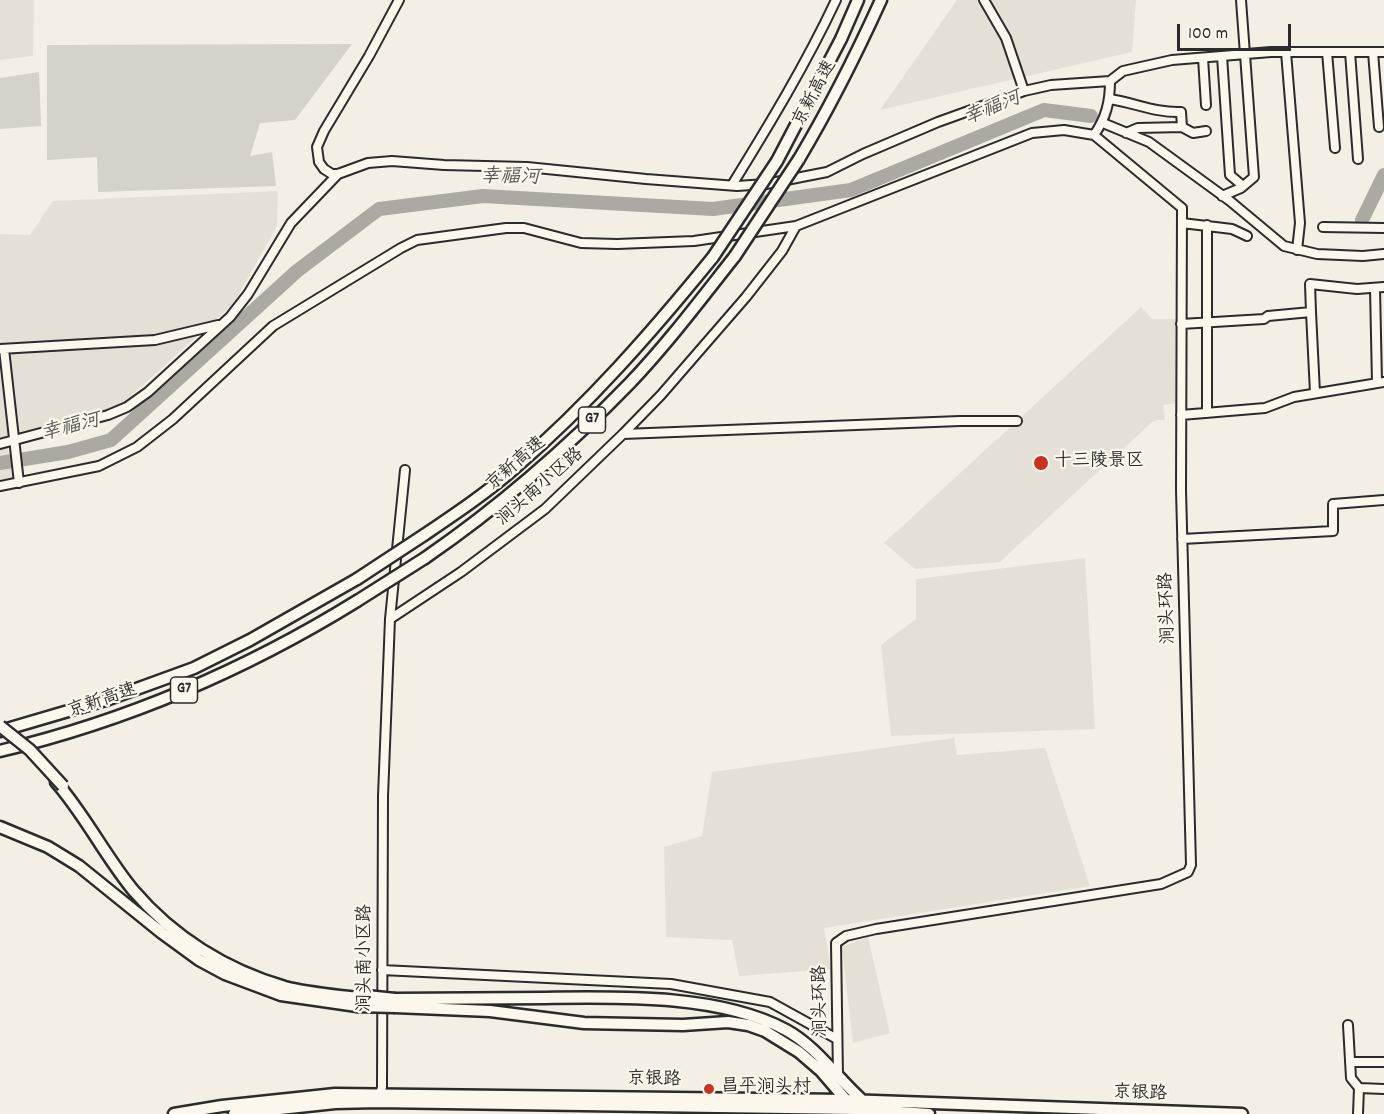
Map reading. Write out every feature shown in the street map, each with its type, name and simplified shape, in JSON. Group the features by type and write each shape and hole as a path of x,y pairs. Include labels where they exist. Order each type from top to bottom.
{"highway":[{"name":"京新高速","path":"0,728 109,699 194,668 250,640 357,579 424,535 514,469 566,422 631,354 713,257 777,161 841,39 858,0"},
{"name":"京新高速","path":"0,751 42,741 115,717 200,683 259,656 357,601 425,558 526,482 578,435 631,382 735,256 799,159 859,49 880,0"},
{"path":"0,728 18,741 43,766 63,790 133,889 171,929 236,970 286,987 357,1000"},
{"path":"0,728 30,750 63,786 132,884 174,926 234,964 288,987 357,1000"},
{"path":"0,827 48,847 80,866 199,960 225,974 281,995 490,1011 584,1023 728,1022 748,1025 765,1031 799,1052 821,1071 846,1100"},
{"path":"395,1003 605,998 682,1001 747,1014 774,1024 801,1041 826,1062 863,1101"},
{"name":"京银路","path":"174,1114 281,1098 335,1094 379,1098 734,1111 928,1114"},
{"name":"京银路","path":"234,1114 379,1098 846,1100 1242,1114"}],"street":[{"path":"399,0 369,56 324,130 317,147 319,162 332,174 368,163 392,161 527,167 732,185 790,181 827,172 938,122 1024,91 1051,85 1110,81 1123,70 1172,60 1286,52 1384,52"},
{"path":"732,185 812,49 836,0"},
{"path":"984,0 1006,38 1024,91"},
{"path":"1222,196 1243,186 1254,177 1241,0"},
{"path":"1286,52 1300,222 1297,250"},
{"path":"1327,52 1335,148"},
{"path":"1350,52 1358,159"},
{"path":"1373,52 1379,127"},
{"path":"1222,56 1230,175 1243,186"},
{"path":"1203,58 1206,105"},
{"path":"0,486 99,466 137,447 173,419 273,326 417,240 506,228 524,228 581,243 661,244 796,226 1032,133 1064,130 1094,135 1103,123 1110,99 1110,81"},
{"path":"1110,99 1163,112 1181,112 1182,127"},
{"path":"1103,123 1149,142 1284,246 1317,254 1364,256 1384,254"},
{"path":"1126,133 1138,128 1182,127 1193,133 1206,131"},
{"name":"涧头环路","path":"838,1076 836,944 846,936 876,928 1161,884 1188,872 1191,865 1182,539 1182,208 1094,135"},
{"path":"0,444 108,415 127,407 148,392 223,323 248,294 291,223 338,174"},
{"path":"1182,223 1232,229 1247,236"},
{"path":"1207,225 1207,413"},
{"name":"涧头南小区路","path":"379,1098 382,1087 383,796 390,619 461,572 545,509 623,434 661,395 746,297 782,251 796,226"},
{"path":"1323,227 1384,228"},
{"path":"1181,415 1266,408 1294,397 1381,382 1380,288 1357,289 1310,284 1315,393"},
{"path":"1181,324 1264,319 1268,316 1311,312"},
{"path":"19,483 2,349 155,339 223,323"},
{"path":"623,434 960,421 1017,421"},
{"path":"390,619 405,470"},
{"path":"1182,539 1333,531 1333,504 1384,500"},
{"path":"382,970 671,984 770,1002 837,1039"},
{"path":"1348,1025 1351,1077 1359,1088 1358,1114"},
{"path":"1350,1062 1384,1062"},
{"path":"1359,1088 1384,1089"}],"shaded area":[{"path":"0,0 34,0 33,56 0,60"},
{"path":"957,0 1136,0 1132,52 880,110"},
{"path":"352,44 295,120 260,123 250,156 272,152 276,186 98,192 97,157 47,160 47,45"},
{"path":"39,72 41,126 0,129 0,78"},
{"path":"278,191 277,226 234,303 123,403 8,448 12,478 0,480 0,234 30,235 53,201"},
{"path":"1141,307 1152,319 1178,319 1177,403 1163,405 1165,420 1151,423 1000,562 915,569 884,543"},
{"path":"1085,558 1095,729 891,736 881,645 916,619 916,579"},
{"path":"954,738 957,755 1045,748 1090,886 824,928 831,969 739,976 732,940 666,937 664,847 702,836 712,772"},
{"path":"868,937 890,1033 853,1043 842,947"}],"waterway":[{"name":"幸福河","path":"0,463 68,452 111,440 297,271 379,209 483,196 713,209 851,190 1044,110 1091,116"},
{"name":"幸福河","path":"1362,220 1384,175"}],"place":[{"name":"十三陵景区","path":"1041,463"},
{"name":"昌平涧头村","path":"709,1089"}]}
